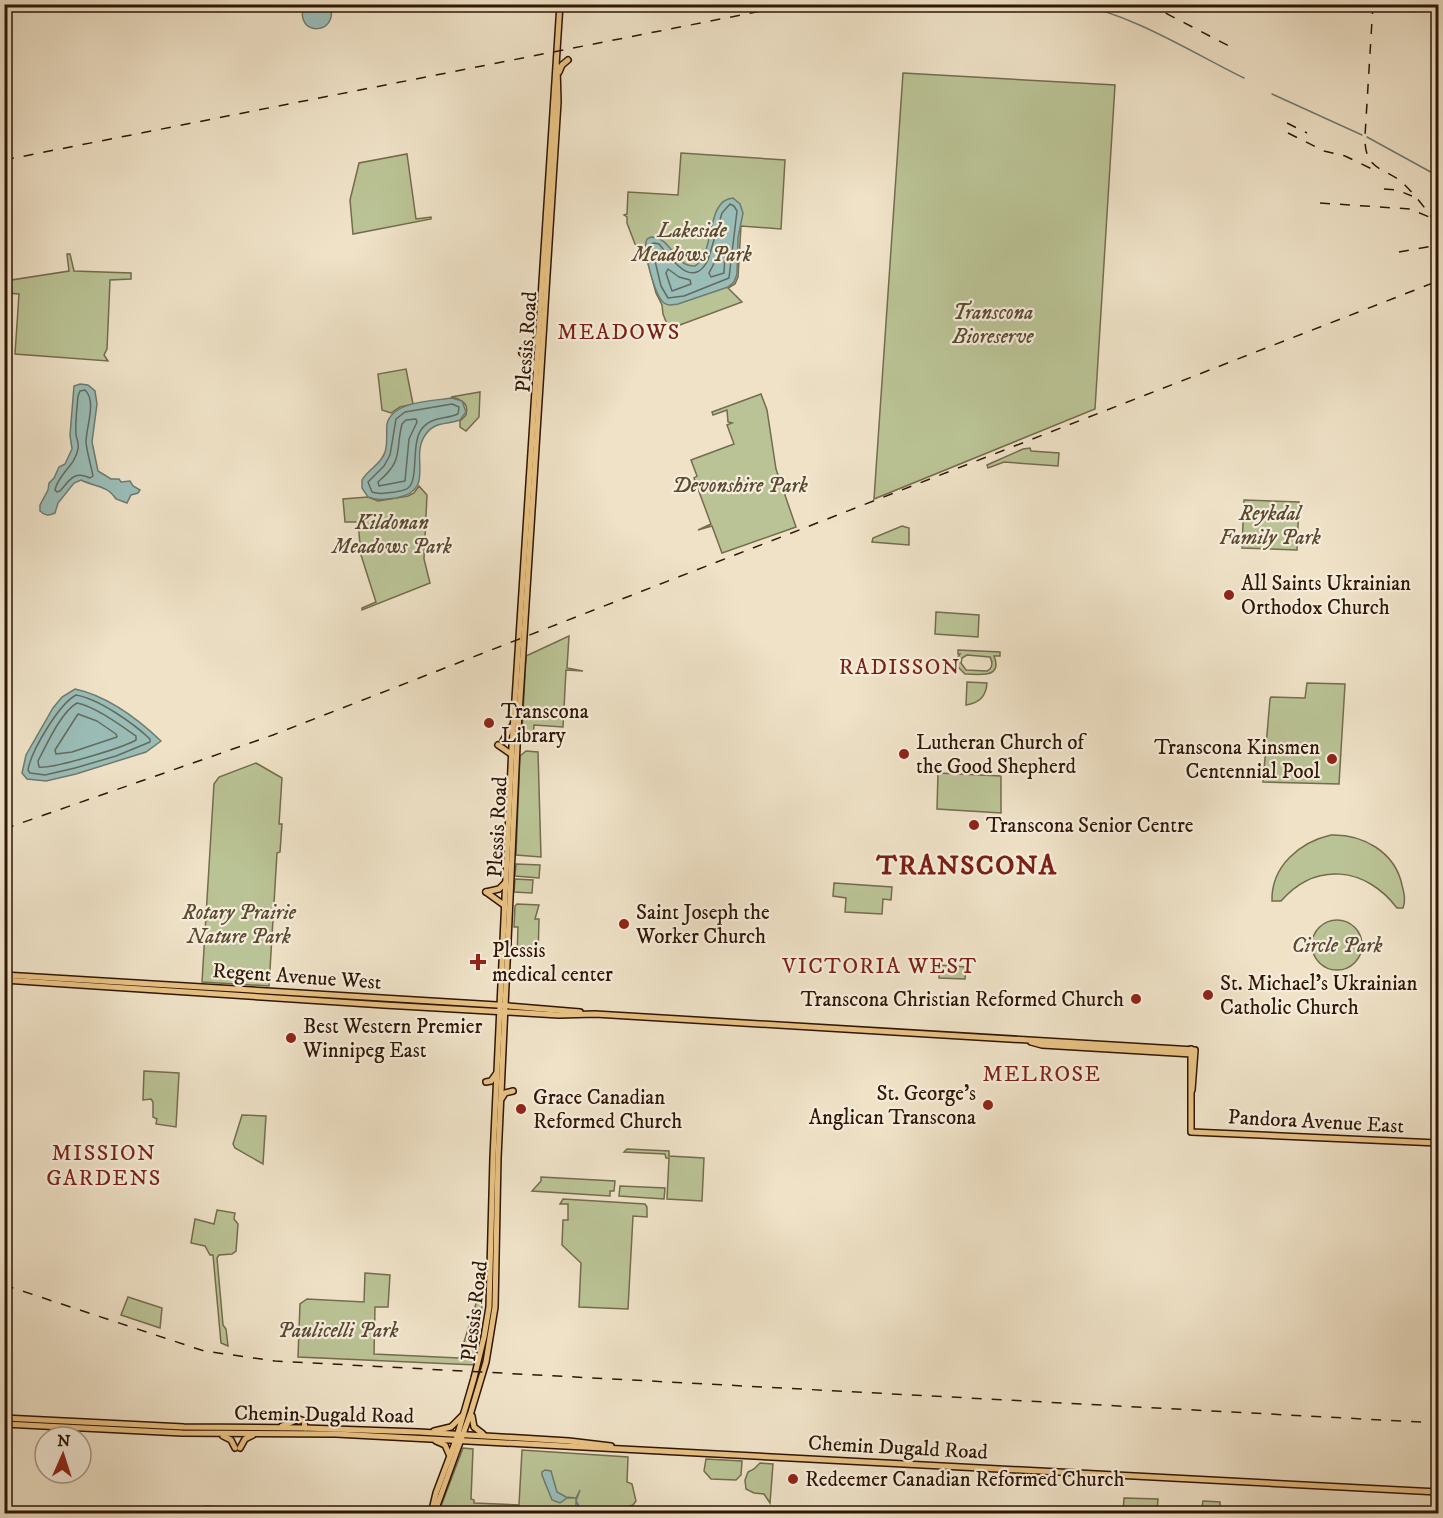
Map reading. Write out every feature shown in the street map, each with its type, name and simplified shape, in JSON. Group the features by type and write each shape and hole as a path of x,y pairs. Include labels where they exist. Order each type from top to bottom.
{"main road":[{"name":"Plessis Road","path":"432,1514 448,1461 460,1438 463,1415 482,1346 489,1306 511,756 560,4"},
{"path":"558,74 561,65 568,60"},
{"name":"Plessis Road","path":"432,1514 471,1412 486,1362 495,1307 502,1009 558,74 556,62"},
{"path":"535,369 531,360 522,351 531,346 538,336"},
{"path":"503,741 513,723"},
{"path":"498,745 511,756"},
{"path":"504,908 502,903 486,892 499,890 506,881"},
{"name":"Regent Avenue West","path":"4,975 437,1005 567,1010 588,1014 1030,1041 1042,1045 1193,1052 1191,1132"},
{"name":"Regent Avenue West","path":"4,980 364,1000"},
{"path":"499,1025 494,1016 484,1008 501,993"},
{"path":"486,1082 492,1079 498,1070"},
{"path":"501,1100 503,1094 513,1091"},
{"name":"Pandora Avenue East","path":"1191,1132 1438,1143"},
{"path":"471,1412 472,1424 477,1431 493,1437"},
{"path":"419,1432 439,1431 451,1427 463,1415"},
{"name":"Chemin Dugald Road","path":"4,1418 184,1428 279,1428 299,1419 304,1421 305,1428 419,1432 460,1438 643,1450 1438,1492"},
{"name":"Chemin Dugald Road","path":"4,1424 215,1434 300,1433 431,1439 493,1437 513,1441"},
{"path":"300,1433 305,1428"},
{"path":"215,1434 227,1437 238,1448 245,1439 255,1433"},
{"path":"431,1439 445,1445 448,1449 448,1461"}],"green space":[{"name":"Transcona Bioreserve","path":"903,73 1115,85 1095,409 874,499"},
{"name":"Lakeside Meadows Park","path":"681,153 785,160 781,229 741,226 738,277 735,284 728,288 742,302 669,329 644,249 635,244 627,217 624,215 627,214 628,192 678,195"},
{"path":"407,154 416,219 431,217 431,219 353,234 350,200 359,163"},
{"path":"67,254 70,254 74,271 131,273 131,279 110,280 107,349 104,355 108,361 15,354 19,294 5,293 5,281 69,271"},
{"path":"406,369 413,404 400,407 391,413 382,410 378,374"},
{"path":"480,392 479,417 466,431 460,427 460,421 467,411 465,405 451,397"},
{"name":"Devonshire Park","path":"761,394 767,410 776,469 796,527 722,553 712,526 698,530 711,524 694,478 697,476 691,460 734,444 727,425 732,423 728,422 727,410 713,415 712,412"},
{"path":"1030,448 1031,451 1059,453 1058,466 1004,462 988,468 987,465"},
{"name":"Kildonan Meadows Park","path":"419,486 427,495 424,559 430,583 362,610 376,602 361,555 358,522 345,522 343,499 368,497 378,501 408,496 414,493"},
{"name":"Reykdal Family Park","path":"1244,500 1299,502 1297,550 1242,548"},
{"path":"902,526 909,528 909,545 872,542 873,538"},
{"path":"936,612 979,615 978,637 935,634"},
{"path":"569,636 567,668 583,671 566,670 563,727 534,725 533,738 525,738 522,732 526,656"},
{"path":"958,650 1000,652 1000,656 994,656 996,663 992,672 965,674 957,666 957,658 960,654","holes":["967,655 990,657 992,665 987,671 966,670 961,663 962,658"]},
{"path":"967,682 987,683 981,698 975,703 966,705"},
{"path":"1307,683 1345,684 1339,784 1263,782 1270,699 1271,697 1305,698"},
{"path":"526,751 538,752 541,857 516,855 520,756"},
{"name":"Rotary Prairie Nature Park","path":"256,763 282,778 279,824 282,824 280,852 277,853 269,986 202,982 214,784 219,777"},
{"path":"938,773 1001,776 1001,813 937,809"},
{"path":"1331,835 1355,838 1376,847 1385,854 1398,873 1402,885 1403,908 1397,908 1385,894 1371,884 1356,877 1340,874 1310,879 1295,888 1281,901 1272,901 1276,877 1290,858 1309,843"},
{"path":"516,864 540,865 539,878 515,876"},
{"path":"515,879 533,880 532,893 514,892"},
{"path":"834,883 892,887 891,900 883,899 882,914 845,912 846,898 833,896"},
{"path":"517,904 539,905 535,919 539,919 538,958 517,957 518,927 514,927"},
{"name":"Circle Park","path":"1337,920 1351,924 1358,931 1362,945 1358,959 1351,966 1337,970 1323,966 1316,959 1312,945 1316,931 1323,924"},
{"path":"940,965 966,967 965,979 939,978"},
{"path":"144,1071 179,1073 176,1127 156,1124 157,1119 153,1117 153,1102 151,1099 143,1100"},
{"path":"242,1115 266,1116 263,1164 235,1148 233,1144"},
{"path":"627,1149 669,1151 669,1156 704,1158 702,1201 667,1199 669,1158 666,1158 665,1154 624,1152"},
{"path":"541,1177 615,1181 614,1191 610,1191 610,1196 532,1191 541,1181"},
{"path":"620,1186 665,1188 664,1199 619,1196"},
{"path":"563,1199 645,1204 647,1207 647,1217 633,1216 628,1309 579,1307 581,1263 562,1245 563,1220 568,1220 568,1204 560,1204"},
{"path":"217,1210 235,1213 234,1219 238,1224 236,1251 232,1254 219,1255 217,1258 223,1325 226,1329 228,1346 221,1343 213,1255 210,1255 205,1246 191,1243 195,1219 214,1224"},
{"name":"Paulicelli Park","path":"365,1273 390,1275 388,1307 375,1307 374,1354 459,1358 479,1294 483,1294 476,1365 298,1357 300,1304 307,1299 364,1302"},
{"path":"128,1297 162,1308 160,1328 121,1315"},
{"path":"463,1448 473,1449 471,1499 474,1503 519,1505 522,1450 628,1457 627,1482 632,1484 636,1501 633,1505 626,1507 625,1513 438,1514"},
{"path":"706,1459 742,1461 741,1475 736,1480 711,1479 704,1471"},
{"path":"760,1463 773,1464 770,1503 764,1494 746,1489 745,1480 748,1472"},
{"path":"1124,1498 1158,1499 1157,1513 1123,1513"},
{"path":"1203,1501 1220,1502 1220,1508 1236,1508 1236,1513 1201,1513"},
{"path":"205,1506 248,1508 248,1513 205,1513"}],"water":[{"path":"304,5 330,5 329,23 317,29 310,27 305,23 302,15"},
{"path":"733,198 740,204 743,213 738,238 737,274 734,282 728,287 678,304 664,303 660,299 650,272 646,252 647,239 658,238 669,246 682,262 695,266 702,259 706,250 718,208 724,201"},
{"path":"88,385 95,391 97,404 92,442 98,471 111,479 119,479 121,482 130,481 140,490 131,495 127,503 116,499 105,489 81,480 74,483 58,503 55,513 45,515 40,511 40,505 49,483 59,467 65,464 72,449 70,435 74,386"},
{"path":"452,398 462,401 466,412 460,420 437,425 426,434 421,443 420,472 416,488 409,494 396,498 368,497 362,488 362,480 381,460 385,452 387,424 390,416 405,406"},
{"path":"75,689 99,697 121,709 161,741 146,752 76,774 46,781 27,779 22,773 26,755 53,708 62,697"},
{"path":"545,1470 551,1471 557,1492 566,1497 576,1498 567,1498 560,1503 552,1500 542,1475"}],"waterway":[{"path":"1075,4 1097,9 1140,25 1244,78"},
{"path":"1272,94 1362,135"},
{"path":"1367,137 1438,176"}],"railway":[{"path":"4,160 797,4"},
{"path":"1148,4 1229,46"},
{"path":"1373,4 1365,136 1368,156 1377,167 1404,184 1438,225"},
{"path":"1287,123 1307,133"},
{"path":"1288,133 1324,151 1345,156 1374,170"},
{"path":"1384,189 1397,190 1412,196"},
{"path":"1320,203 1410,209 1429,217"},
{"path":"1399,252 1438,245"},
{"path":"4,829 273,735 1438,281"},
{"path":"4,1285 204,1351 275,1361 1438,1423"}],"place":[{"name":"All Saints Ukrainian Orthodox Church","path":"1229,595"},
{"name":"Transcona Library","path":"489,723"},
{"name":"Lutheran Church of the Good Shepherd","path":"904,754"},
{"name":"Transcona Kinsmen Centennial Pool","path":"1332,759"},
{"name":"Transcona Senior Centre","path":"974,825"},
{"name":"Saint Joseph the Worker Church","path":"624,924"},
{"name":"Plessis medical center","path":"478,962"},
{"name":"St. Michael's Ukrainian Catholic Church","path":"1208,995"},
{"name":"Transcona Christian Reformed Church","path":"1136,999"},
{"name":"Best Western Premier Winnipeg East","path":"291,1038"},
{"name":"St. George's Anglican Transcona","path":"988,1105"},
{"name":"Grace Canadian Reformed Church","path":"521,1109"},
{"name":"Redeemer Canadian Reformed Church","path":"793,1479"}],"district":[{"name":"MEADOWS","path":"619,331"},
{"name":"RADISSON","path":"900,666"},
{"name":"TRANSCONA","path":"967,865"},
{"name":"VICTORIA WEST","path":"880,965"},
{"name":"MELROSE","path":"1042,1073"},
{"name":"MISSION GARDENS","path":"104,1164"}]}
